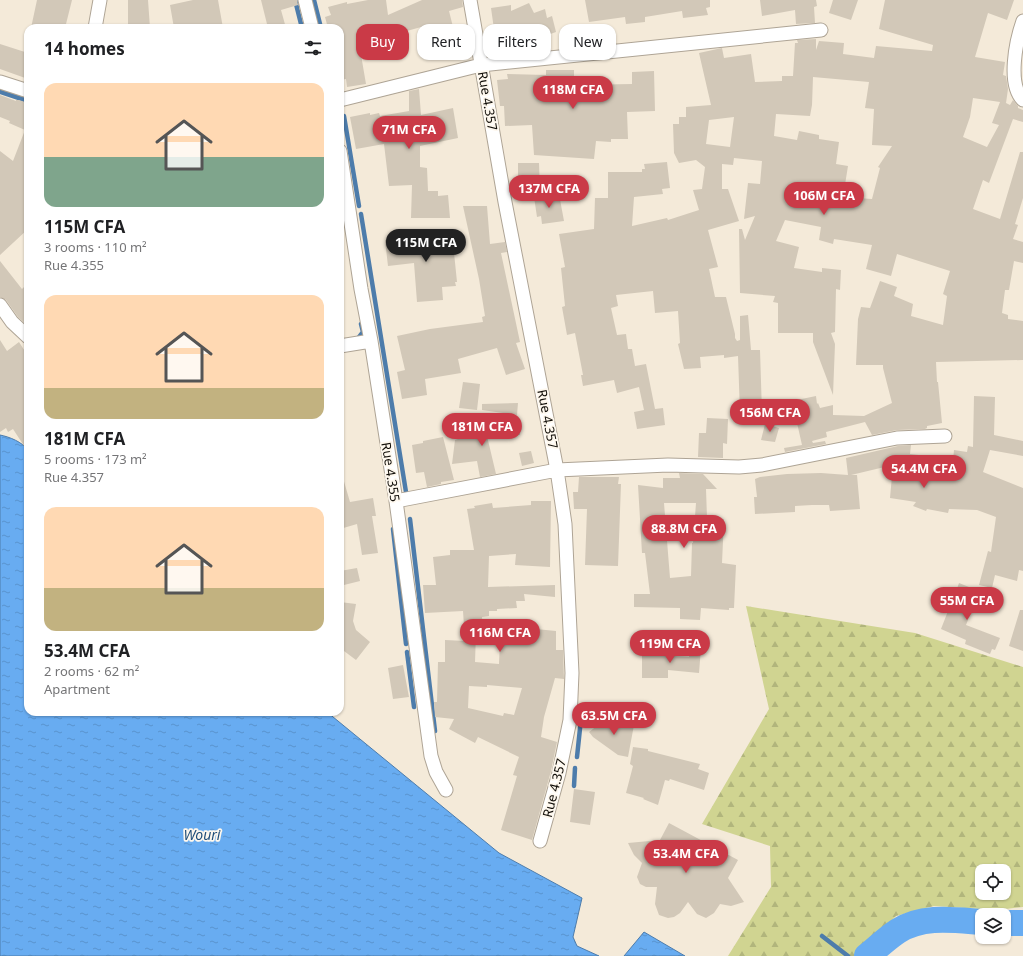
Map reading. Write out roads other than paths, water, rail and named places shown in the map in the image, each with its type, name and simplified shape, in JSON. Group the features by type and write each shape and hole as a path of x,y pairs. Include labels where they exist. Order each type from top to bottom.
{"street":[{"path":"96,24 100,0"},
{"path":"305,0 311,24"},
{"name":"Rue 4.357","path":"470,0 505,202 557,470 565,524 572,673 570,720 559,773 540,841"},
{"path":"1023,21 1016,45 1014,67 1016,89 1023,100"},
{"path":"344,99 481,65 821,30"},
{"path":"0,82 24,90"},
{"name":"Rue 4.355","path":"344,178 396,501 431,756 436,772 446,790"},
{"path":"0,305 12,322 24,333"},
{"path":"344,345 371,341"},
{"path":"396,501 557,470 668,465 739,467 762,465 897,438 945,436"}],"water":[{"name":"Wouri","path":"0,435 16,440 24,447 24,716 332,716 499,853 582,898 573,937 577,946 599,956 0,956"},
{"path":"644,932 685,956 624,956"}],"waterway":[{"path":"295,0 301,24"},
{"path":"314,0 320,24"},
{"path":"1,92 24,100"},
{"path":"344,116 359,206"},
{"path":"361,214 406,492"},
{"path":"356,341 363,332 361,324"},
{"path":"410,519 435,731"},
{"path":"393,529 406,644"},
{"path":"407,652 414,707"},
{"path":"577,757 581,719"},
{"path":"574,786 575,768"},
{"path":"867,956 898,931 908,926 939,920 975,921"},
{"path":"1011,923 1023,923"},
{"path":"822,936 848,956"}]}
